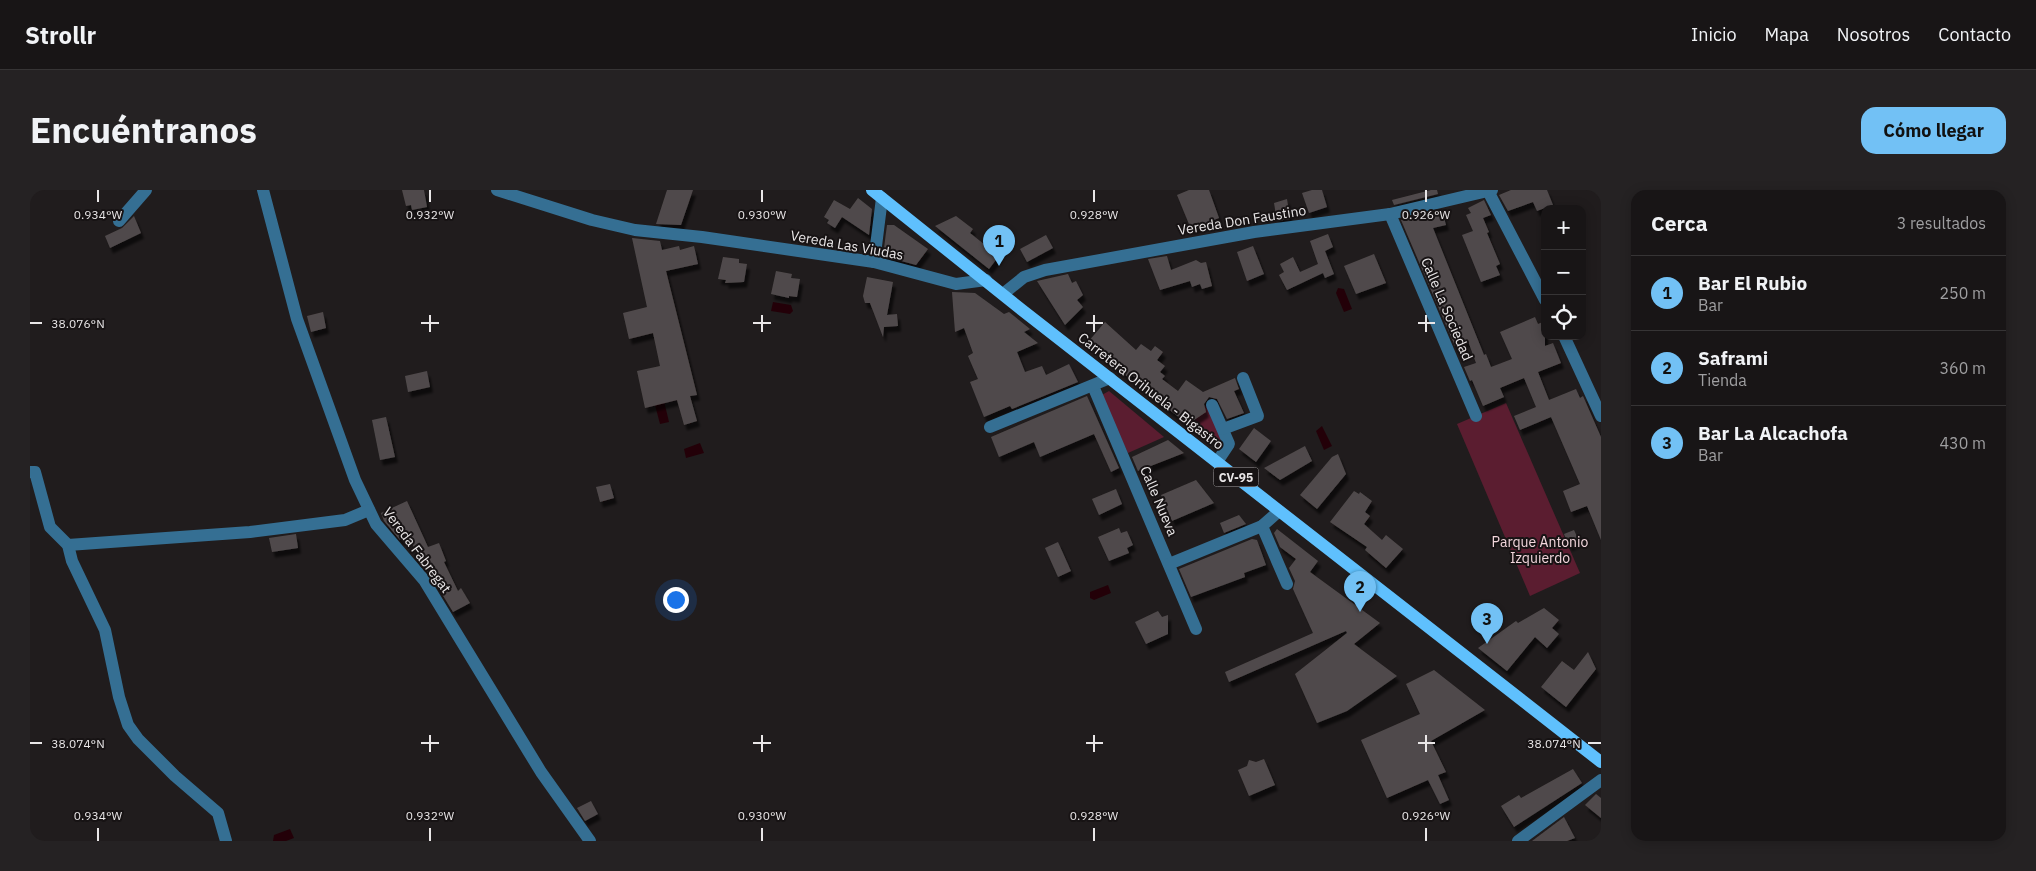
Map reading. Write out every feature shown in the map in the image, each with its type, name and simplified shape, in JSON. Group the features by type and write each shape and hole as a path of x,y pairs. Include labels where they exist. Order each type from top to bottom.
{"main road":[{"name":"Carretera Orihuela - Bigastro","path":"882,196 1003,294 1601,762"}],"street":[{"path":"119,221 146,190"},
{"name":"Vereda Fabregat","path":"263,190 297,319 355,480 376,524 424,580 541,772 590,841"},
{"name":"Vereda Las Viudas","path":"497,190 592,220 635,230 702,237 874,262 956,284 986,280"},
{"path":"1490,191 1542,295"},
{"name":"Vereda Don Faustino","path":"1003,294 1024,277 1045,270 1254,232 1390,214 1490,191"},
{"path":"874,262 882,196"},
{"name":"Calle La Sociedad","path":"1390,214 1476,416"},
{"path":"1566,340 1601,416"},
{"path":"990,427 1110,378"},
{"path":"1223,429 1258,416 1243,378"},
{"name":"Calle Nueva","path":"1093,386 1196,630"},
{"path":"1212,404 1229,444 1217,462"},
{"path":"30,472 35,472 50,527 68,545 72,561 105,630 117,688 128,725 138,739 175,776 218,813 226,841"},
{"path":"68,545 250,532 345,520 369,510"},
{"path":"1169,564 1262,526 1279,511"},
{"path":"1262,526 1287,584"},
{"path":"1518,841 1601,780"}],"green space":[{"path":"1109,391 1164,437 1128,453 1100,396"},
{"name":"Parque Antonio Izquierdo","path":"1506,403 1580,573 1530,596 1457,424"},
{"path":"1207,404 1224,438 1217,448 1191,425"}],"shaded area":[{"path":"1338,288 1344,289 1352,309 1344,312 1336,293"},
{"path":"773,302 791,305 793,311 790,314 771,311"},
{"path":"664,401 669,422 660,424 655,405"},
{"path":"1322,426 1332,446 1324,450 1316,431"},
{"path":"700,443 704,453 686,458 684,449"},
{"path":"1108,585 1111,593 1094,600 1090,598 1090,592"},
{"path":"290,829 294,838 286,841 273,841 274,835"}],"building":[{"path":"402,190 424,190 427,207 412,210 411,205 406,206"},
{"path":"667,190 693,190 681,225 656,224"},
{"path":"1189,190 1209,190 1219,218 1191,229 1177,195"},
{"path":"1322,190 1327,207 1309,213 1302,193"},
{"path":"1437,190 1438,194 1394,205 1392,200"},
{"path":"1511,190 1547,190 1553,205 1541,205 1541,210 1537,211 1533,202 1508,211 1499,195"},
{"path":"858,198 872,209 869,235 842,217 835,228 827,223 829,220 824,217 834,200 850,209"},
{"path":"1287,199 1290,219 1277,221 1274,203"},
{"path":"1484,200 1491,215 1483,218 1500,264 1496,266 1500,275 1481,282 1462,235 1473,231 1466,215 1471,213 1468,208"},
{"path":"1442,210 1446,225 1433,228 1484,355 1486,354 1491,367 1512,359 1500,332 1535,317 1538,324 1541,323 1541,340 1545,340 1545,346 1553,343 1561,363 1538,372 1549,400 1576,389 1580,398 1583,396 1601,437 1601,540 1587,506 1571,512 1563,491 1580,484 1551,417 1520,430 1514,416 1536,407 1524,378 1500,388 1504,397 1483,406 1464,367 1476,363 1468,341 1455,346 1401,220"},
{"path":"134,216 141,233 110,248 105,236 122,228"},
{"path":"956,216 973,229 970,233 999,256 989,269 935,226"},
{"path":"887,225 894,225 928,249 916,265 883,256"},
{"path":"1328,234 1333,247 1325,251 1334,274 1325,278 1323,273 1287,290 1279,275 1284,272 1280,264 1293,257 1300,272 1318,264 1310,241"},
{"path":"1046,235 1053,248 1027,262 1020,249"},
{"path":"632,238 660,241 662,250 679,246 680,250 694,246 698,264 666,271 697,395 690,396 697,421 684,425 677,400 645,408 637,371 660,366 653,333 629,339 623,313 647,307"},
{"path":"1253,246 1264,274 1247,281 1237,252"},
{"path":"1374,254 1386,283 1356,294 1344,266"},
{"path":"1167,256 1171,270 1196,260 1201,263 1206,262 1212,286 1202,289 1200,284 1192,287 1190,281 1160,290 1148,259"},
{"path":"723,257 739,259 739,263 747,264 744,282 725,283 726,280 718,279"},
{"path":"776,271 792,274 791,278 800,279 797,297 789,296 789,298 771,294"},
{"path":"1068,274 1072,283 1076,281 1083,295 1077,300 1083,307 1065,325 1037,281"},
{"path":"867,277 893,282 887,315 897,314 898,326 884,327 883,337 870,303 865,303 863,296"},
{"path":"952,292 975,293 1004,314 1009,312 1030,329 1024,332 1038,343 1017,352 1025,372 1042,366 1046,375 1069,364 1078,382 1012,409 1010,406 984,417 970,382 978,379 968,356 973,353 964,328 955,332"},
{"path":"323,312 326,328 311,332 307,316"},
{"path":"1105,322 1136,350 1141,344 1151,351 1155,346 1163,352 1157,360 1165,366 1160,372 1165,376 1162,379 1178,391 1186,380 1203,392 1235,378 1239,389 1234,391 1244,413 1227,419 1217,399 1209,397 1204,404 1206,412 1188,424 1147,393 1150,389 1132,375 1129,378 1088,342"},
{"path":"427,371 430,387 408,392 405,376"},
{"path":"1087,396 1119,468 1111,472 1094,434 1040,457 1034,442 999,457 991,437"},
{"path":"386,417 395,457 380,460 372,420"},
{"path":"1254,428 1271,441 1256,462 1239,449"},
{"path":"1168,440 1184,453 1138,471 1132,457"},
{"path":"1305,446 1312,461 1280,480 1264,468"},
{"path":"1338,454 1346,474 1317,509 1300,495 1332,457"},
{"path":"1196,480 1214,503 1172,521 1161,495"},
{"path":"610,484 614,498 600,502 596,487"},
{"path":"1116,489 1122,504 1099,515 1092,499"},
{"path":"1354,491 1359,494 1360,492 1372,501 1365,512 1370,516 1364,524 1382,540 1386,535 1403,549 1386,568 1365,550 1367,547 1330,522"},
{"path":"407,501 428,547 439,543 446,561 444,562 458,591 461,588 470,603 453,612 420,562 409,536 400,540 384,521 381,513"},
{"path":"1239,515 1246,524 1224,533 1220,523"},
{"path":"1119,528 1121,533 1127,531 1133,545 1127,548 1129,553 1109,561 1098,537"},
{"path":"1277,529 1318,561 1310,572 1380,623 1354,644 1397,676 1347,711 1317,723 1295,674 1347,633 1346,631 1229,682 1225,672 1313,633 1293,589 1295,581 1289,568 1296,559 1280,547 1274,533"},
{"path":"1574,530 1579,541 1569,546 1564,534"},
{"path":"296,534 298,548 272,552 269,538"},
{"path":"1252,539 1257,540 1266,565 1244,573 1245,577 1191,597 1179,569"},
{"path":"1058,542 1071,571 1058,577 1045,548"},
{"path":"1544,608 1559,620 1552,628 1559,634 1547,648 1535,637 1507,671 1478,648 1516,621 1518,623"},
{"path":"1158,611 1162,617 1168,615 1168,634 1146,644 1135,622"},
{"path":"1588,652 1596,669 1566,707 1541,687 1562,661 1574,670"},
{"path":"1434,670 1485,710 1431,741 1446,772 1438,775 1449,800 1440,804 1428,780 1387,798 1361,740 1420,714 1406,684"},
{"path":"1264,759 1275,785 1249,796 1238,770 1247,766 1249,760 1256,762"},
{"path":"1573,769 1582,783 1514,827 1501,806 1519,795 1521,798"},
{"path":"1596,794 1601,798 1601,818 1585,805"},
{"path":"591,801 598,814 585,821 577,808"},
{"path":"1564,817 1575,838 1567,841 1532,841"}],"place":[{"name":"Bar El Rubio","path":"999,266"},
{"name":"Saframi","path":"1360,612"},
{"name":"Bar La Alcachofa","path":"1487,644"}]}
